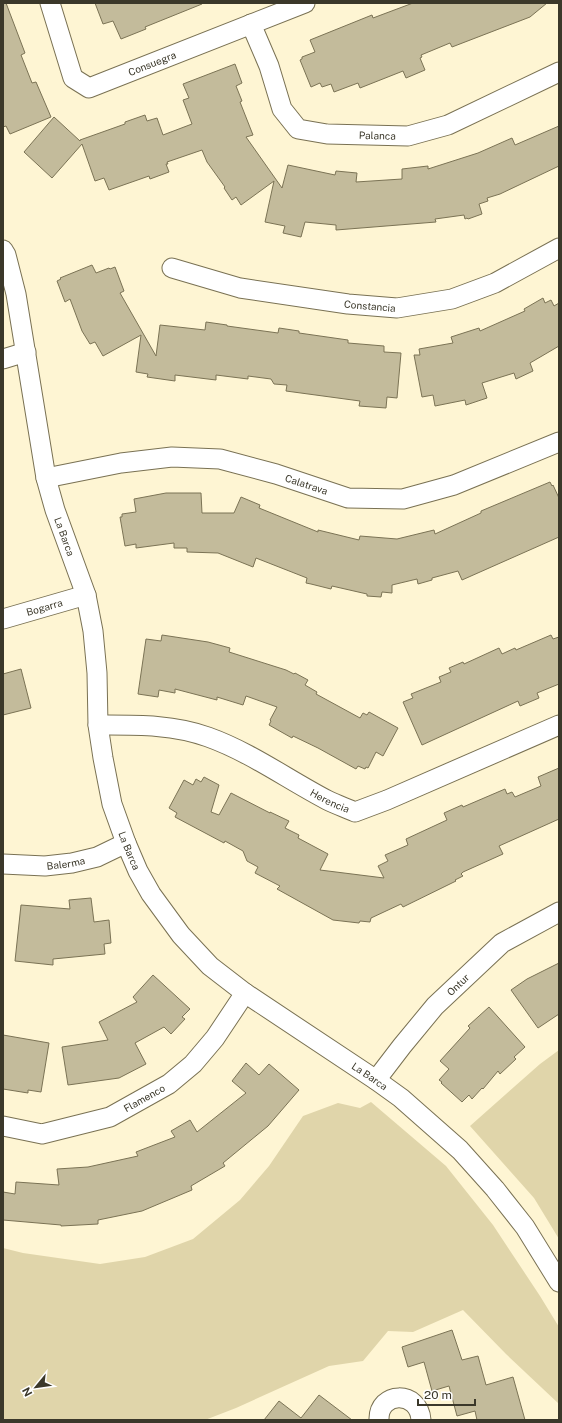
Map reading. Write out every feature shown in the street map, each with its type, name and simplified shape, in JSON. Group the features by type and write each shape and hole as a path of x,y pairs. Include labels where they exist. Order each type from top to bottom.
{"street":[{"name":"Consuegra","path":"50,3 73,78 89,88 305,3"},
{"name":"Palanca","path":"251,24 269,66 282,109 298,129 327,134 408,136 448,125 559,72"},
{"name":"Constancia","path":"172,268 240,288 348,304 396,308 452,299 494,283 559,248"},
{"name":"La Barca","path":"3,250 6,255 16,294 46,478 55,510 86,595 93,632 97,673 98,724 112,804 138,871 151,894 180,935 210,966 245,993 401,1098 460,1150 495,1189 525,1227 559,1282"},
{"path":"3,359 26,352"},
{"name":"Calatrava","path":"46,478 121,463 172,457 220,459 276,474 348,498 403,499 454,486 559,442"},
{"name":"Bogarra","path":"3,619 86,595"},
{"name":"Herencia","path":"98,724 181,730 206,736 233,747 328,801 355,812 387,800 559,726"},
{"name":"Balerma","path":"3,864 45,866 72,863 97,858 126,843"},
{"name":"Ontur","path":"376,1080 435,1006 502,943 559,912"},
{"name":"Flamenco","path":"3,1126 42,1134 110,1117 169,1084 193,1064 215,1038 245,993"},
{"path":"379,1420 380,1410 384,1404 395,1398 402,1398 414,1403 418,1408 421,1420"}],"shaded area":[{"path":"559,1050 559,1239 534,1198 470,1126 540,1064"},
{"path":"371,1102 446,1166 493,1225 540,1296 559,1327 559,1404 506,1354 463,1310 413,1332 388,1331 363,1361 329,1366 236,1408 205,1420 3,1420 3,1248 23,1253 100,1264 145,1257 193,1239 240,1200 269,1166 303,1116 338,1103 360,1108"}],"building":[{"path":"3,3 6,3 25,53 21,55 32,83 36,82 51,117 10,134 6,126 3,127"},
{"path":"95,3 202,4 145,27 146,29 121,39 113,21 103,24"},
{"path":"413,3 547,3 530,17 452,47 450,43 421,55 422,57 420,58 425,70 406,78 403,71 360,88 358,83 334,92 331,84 322,87 320,83 311,87 300,60 302,57 315,52 310,40 372,15 373,18"},
{"path":"235,64 242,83 236,86 242,101 240,102 253,135 246,137 282,188 288,165 335,175 336,171 357,173 356,182 402,179 402,169 428,166 428,169 478,153 512,138 515,145 559,126 559,166 500,194 487,198 488,201 479,204 482,214 468,219 465,219 464,215 435,219 436,222 336,230 336,225 305,222 301,237 283,233 285,226 265,222 274,181 241,205 236,197 232,200 224,188 225,187 207,162 202,150 167,162 168,164 166,164 169,172 150,179 149,176 109,190 104,178 95,181 82,144 52,178 24,152 54,117 80,141 145,115 147,121 157,118 163,135 192,124 183,100 189,98 183,84"},
{"path":"92,265 96,273 115,267 124,291 120,293 156,356 160,325 205,330 206,322 278,333 279,328 299,331 299,333 348,340 348,343 384,346 384,352 401,353 397,398 387,397 386,408 359,406 360,401 286,391 287,385 274,384 271,379 248,376 248,379 216,375 216,380 175,375 175,381 147,377 148,374 136,372 141,335 103,356 95,342 90,344 82,331 70,299 65,302 57,281 61,279 60,278"},
{"path":"543,298 545,303 551,300 554,306 559,303 559,346 530,363 533,371 516,379 514,373 482,383 487,398 466,405 465,400 435,406 433,395 422,397 414,355 420,355 419,349 453,343 451,337 479,328 480,331 525,311 524,309"},
{"path":"550,482 559,498 559,537 462,580 458,571 432,578 432,580 418,584 417,579 392,585 392,593 382,592 381,597 367,596 367,594 332,586 331,589 306,583 307,578 256,558 253,567 218,553 187,552 187,548 174,548 174,543 136,548 136,544 125,546 120,517 122,517 122,514 136,512 134,499 166,493 201,493 202,513 234,513 241,497 260,505 259,508 318,532 318,530 359,540 360,536 397,539 434,530 435,534 481,513 481,511"},
{"path":"162,635 208,642 230,648 229,652 286,670 294,674 295,673 308,680 305,685 317,692 316,694 360,718 363,713 367,715 369,712 398,728 383,756 376,752 368,768 366,767 365,769 358,766 356,769 318,748 293,736 292,738 269,725 277,707 246,696 243,705 217,697 217,700 175,689 175,693 159,690 158,697 138,694 146,639 161,641"},
{"path":"551,635 553,639 559,637 559,684 537,693 539,698 520,706 518,701 422,745 403,702 413,698 411,694 441,682 439,677 451,672 449,668 463,662 464,664 499,648 502,654 515,648 516,650"},
{"path":"21,669 31,708 3,715 3,674"},
{"path":"559,768 559,819 499,846 503,854 463,872 461,874 463,876 455,880 456,881 403,907 401,904 371,918 370,922 360,921 359,923 333,920 277,889 280,886 255,873 258,867 247,861 243,851 225,841 224,843 175,817 177,813 169,808 184,780 193,785 196,779 201,782 204,777 219,785 211,812 219,815 231,793 289,821 285,828 299,835 298,838 328,854 320,870 384,878 378,866 388,861 385,855 408,845 406,839 447,820 444,813 462,805 463,807 505,789 507,794 512,792 515,797 541,786 538,777"},
{"path":"91,898 94,922 109,920 111,943 104,944 105,954 53,959 53,965 15,961 21,905 70,909 69,900"},
{"path":"559,963 559,1014 538,1028 511,990 527,979"},
{"path":"153,975 190,1009 182,1017 185,1019 171,1034 164,1027 135,1043 146,1064 119,1078 68,1085 62,1047 108,1040 99,1022 137,1002 133,997"},
{"path":"489,1007 525,1047 514,1057 516,1059 500,1074 498,1071 483,1089 482,1088 472,1099 469,1095 462,1102 439,1080 449,1069 440,1061 470,1028 468,1026"},
{"path":"3,1035 49,1043 41,1092 28,1090 28,1093 3,1089"},
{"path":"246,1063 259,1075 269,1064 299,1090 268,1126 223,1163 225,1166 191,1186 192,1190 142,1211 98,1220 98,1224 61,1226 3,1220 3,1192 15,1194 16,1182 59,1185 57,1169 88,1167 138,1156 136,1152 175,1137 171,1131 190,1120 197,1132 246,1093 232,1081"},
{"path":"452,1330 462,1360 478,1356 486,1385 513,1377 525,1420 477,1420 475,1411 457,1416 449,1386 432,1391 424,1362 408,1367 402,1347"},
{"path":"319,1395 352,1420 264,1420 279,1401 301,1418"}]}
